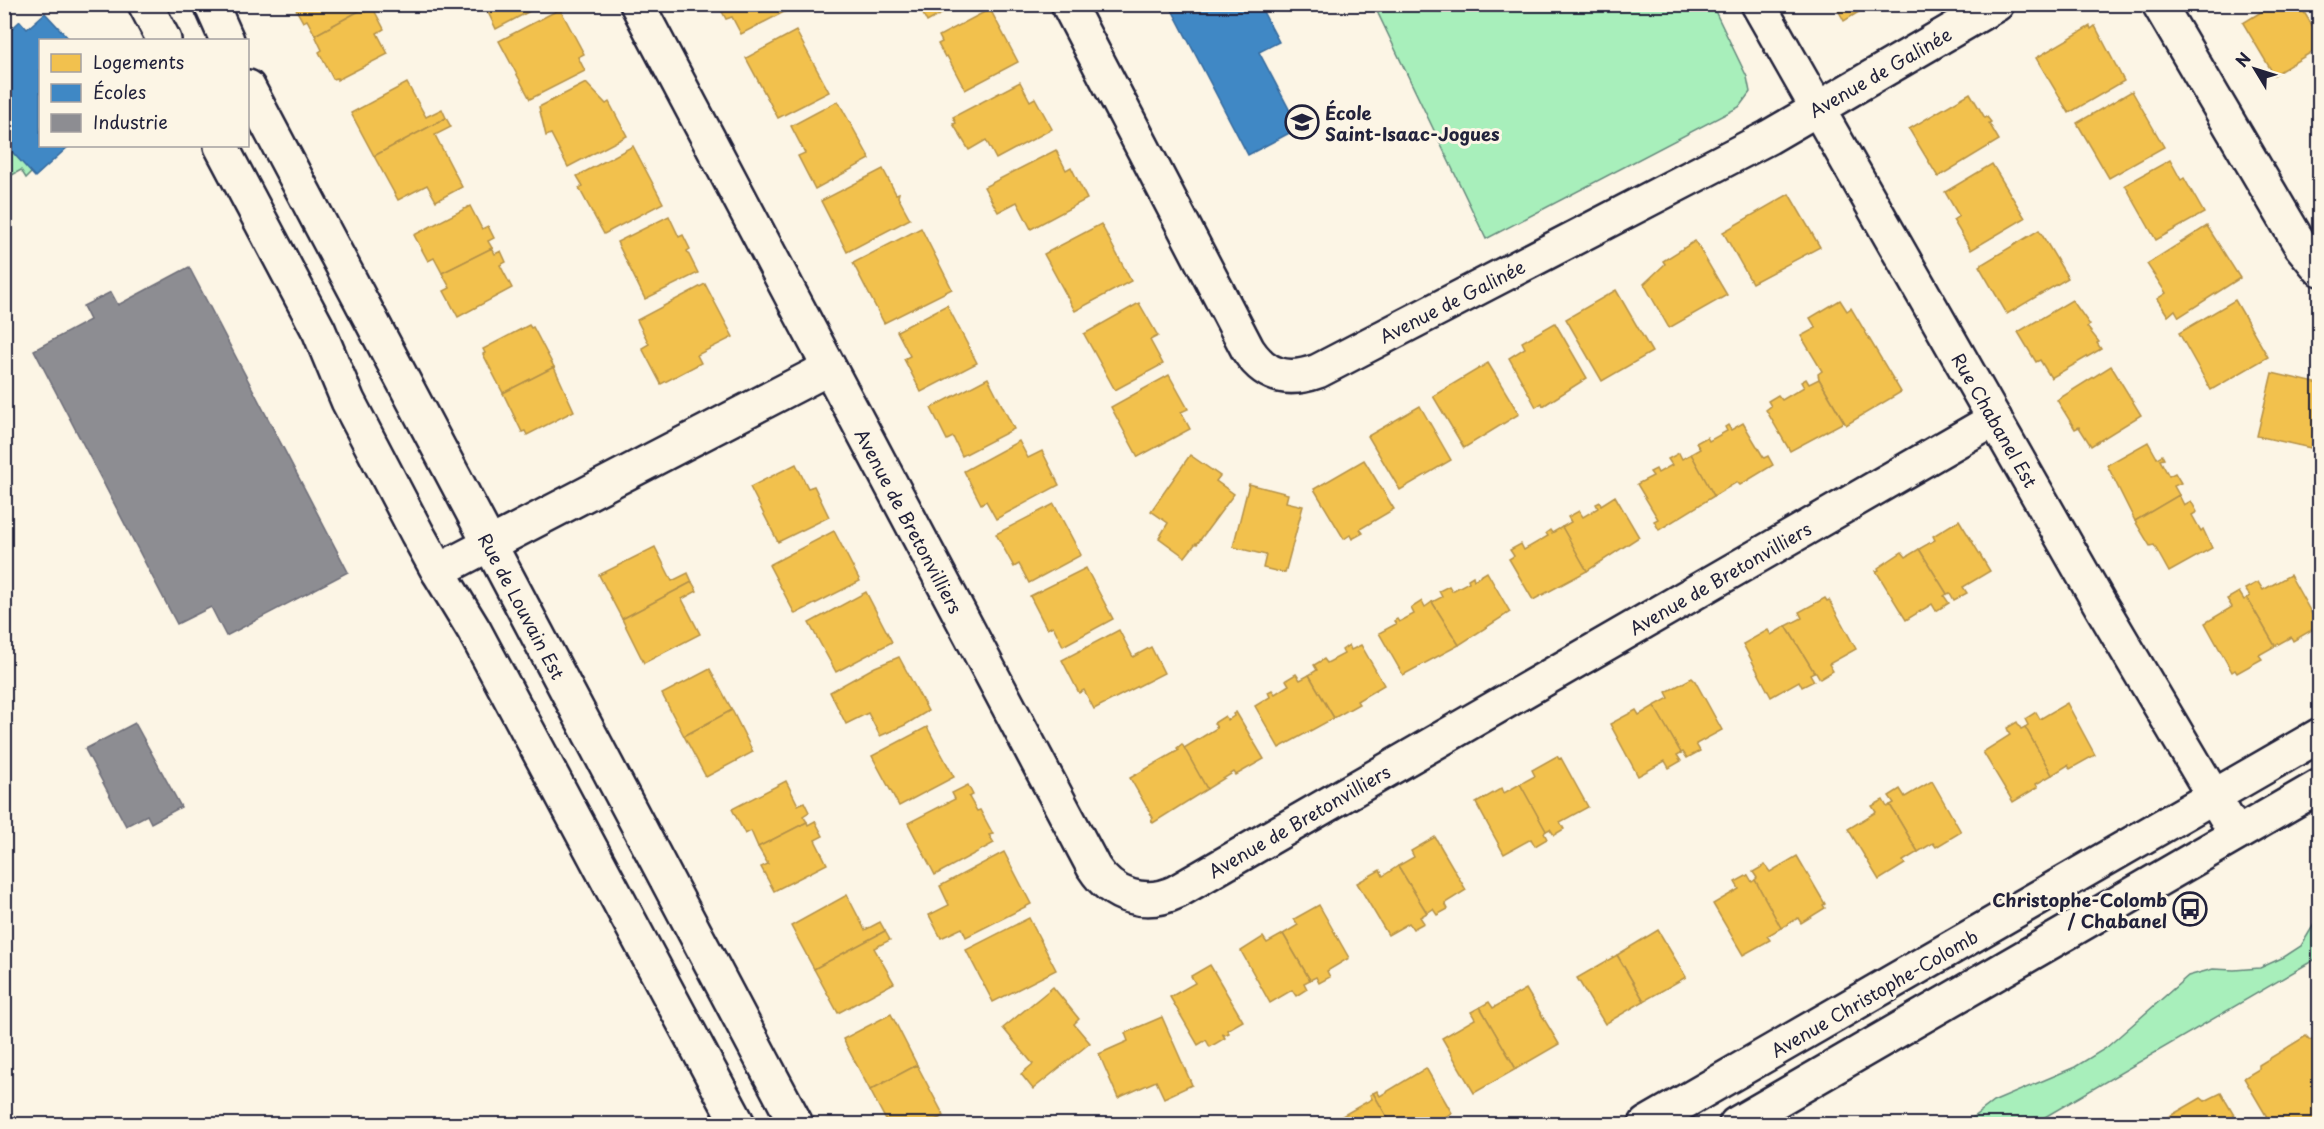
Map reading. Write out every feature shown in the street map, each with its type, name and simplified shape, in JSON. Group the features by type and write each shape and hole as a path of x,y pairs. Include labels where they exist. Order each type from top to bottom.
{"street":[{"path":"145,4 163,39"},
{"path":"211,4 227,39"},
{"name":"Avenue de Bretonvilliers","path":"637,4 1094,868 1106,884 1136,898 1158,898 1176,892 1995,419"},
{"name":"Avenue de Galinée","path":"1068,4 1245,343 1261,365 1269,371 1288,377 1298,377 1318,371 1769,137 1997,4"},
{"name":"Rue Chabanel Est","path":"1758,4 2101,606 2236,834"},
{"path":"2159,4 2301,246 2319,269"},
{"name":"Rue de Louvain Est","path":"249,89 796,1125"},
{"path":"222,147 319,331 348,401 438,572 474,630 738,1125"},
{"path":"438,572 829,368"},
{"name":"Avenue Christophe-Colomb","path":"1646,1125 2319,735"},
{"path":"1736,1125 2319,786"}],"green space":[{"path":"1374,5 1712,5 1747,77 1750,92 1739,107 1486,239"},
{"path":"4,143 32,172 26,178 21,170 5,179"},
{"path":"2319,916 2319,957 2033,1124 1964,1124 1993,1102 2075,1067 2106,1048 2188,976 2213,969 2260,968 2284,957 2301,946"}],"building: Logements":[{"path":"293,4 365,4 362,6 363,9 315,35 307,20 303,22"},
{"path":"484,4 543,4 496,29"},
{"path":"718,4 790,4 792,8 741,34 732,17 726,19"},
{"path":"918,4 959,4 927,22"},
{"path":"1835,4 1872,4 1844,21"},
{"path":"2274,4 2299,4 2320,38 2320,47 2274,75 2243,23"},
{"path":"373,8 384,29 377,33 388,54 337,80 337,78 333,79 319,52 322,50 315,35 363,9 365,12"},
{"path":"560,9 584,54 578,57 585,71 530,99 499,41"},
{"path":"990,9 1018,62 965,90 938,44 942,42 939,36"},
{"path":"2090,26 2091,29 2095,26 2124,81 2069,113 2036,58"},
{"path":"796,31 829,92 778,118 746,58"},
{"path":"1020,82 1030,101 1035,98 1052,129 996,159 986,140 969,150 953,124 956,123 953,117"},
{"path":"407,83 426,117 442,109 446,118 374,156 351,113"},
{"path":"586,83 606,104 609,102 627,136 568,167 551,134 546,136 539,107"},
{"path":"2132,91 2164,147 2109,178 2077,123"},
{"path":"1970,93 1985,118 1987,117 1991,122 1989,123 1999,140 1938,177 1909,129"},
{"path":"838,101 870,159 815,189 798,156 805,153 791,126"},
{"path":"446,118 451,127 435,135 462,187 436,201 427,185 398,200 374,156"},
{"path":"633,146 663,203 604,234 579,188 583,186 577,176"},
{"path":"1056,150 1066,170 1071,167 1087,199 1031,229 1017,202 998,212 984,187"},
{"path":"2170,160 2181,180 2184,178 2204,213 2156,240 2125,185"},
{"path":"1992,164 2025,218 1971,250 1953,220 1959,216 1945,192"},
{"path":"883,169 896,194 899,193 898,197 910,219 847,252 821,201"},
{"path":"1789,194 1820,247 1752,283 1723,232"},
{"path":"470,206 482,229 488,226 494,238 488,241 492,248 442,273 434,258 428,261 414,235"},
{"path":"669,216 679,237 683,235 690,249 687,251 698,273 645,299 617,242"},
{"path":"1101,224 1131,281 1075,311 1044,254"},
{"path":"2207,226 2240,278 2179,317 2175,310 2168,316 2157,299 2166,293 2147,264"},
{"path":"921,228 952,289 884,323 853,263"},
{"path":"2039,230 2068,278 2007,314 1979,266"},
{"path":"1695,241 1727,295 1669,328 1644,284 1665,264 1663,261"},
{"path":"492,248 495,254 501,251 506,262 500,265 512,288 458,317 444,291 450,288 442,273"},
{"path":"705,284 733,337 697,355 701,363 661,384 642,348 649,344 637,320"},
{"path":"1616,290 1652,352 1602,381 1566,319"},
{"path":"1840,300 1847,311 1851,308 1901,392 1846,425 1819,379 1818,374 1822,371 1801,336 1816,328 1810,318"},
{"path":"2072,300 2090,325 2087,327 2099,342 2097,343 2101,349 2051,378 2040,360 2036,362 2018,332"},
{"path":"2235,300 2268,357 2211,390 2179,333"},
{"path":"1139,303 1158,336 1150,340 1163,364 1115,390 1084,334"},
{"path":"947,305 977,363 921,392 904,359 910,356 897,331"},
{"path":"1555,323 1587,378 1543,406 1542,403 1536,407 1509,358 1525,348 1522,342"},
{"path":"529,325 533,327 554,367 503,393 483,354 485,353 483,349"},
{"path":"1488,363 1519,414 1464,448 1433,396"},
{"path":"2111,366 2141,415 2091,446 2079,427 2075,429 2057,400"},
{"path":"554,367 574,411 527,435 525,431 522,432 503,393"},
{"path":"2272,373 2320,384 2320,450 2257,436"},
{"path":"1169,375 1188,409 1181,412 1190,429 1138,457 1111,407"},
{"path":"988,378 1014,429 962,456 953,437 947,440 931,408"},
{"path":"1806,379 1809,384 1819,379 1844,422 1790,451 1766,410 1771,406 1768,401 1778,395 1782,400 1804,387 1801,382"},
{"path":"1420,406 1451,460 1400,490 1368,436"},
{"path":"1743,423 1764,458 1768,456 1773,465 1740,485 1737,482 1714,496 1691,454 1700,449 1696,443 1707,437 1709,441 1727,431 1725,427 1728,425 1731,430"},
{"path":"1019,441 1028,458 1042,451 1059,485 996,519 986,501 981,504 964,471"},
{"path":"2148,442 2157,458 2162,455 2164,459 2160,460 2169,476 2175,473 2181,483 2174,486 2179,495 2135,521 2107,465"},
{"path":"1679,453 1682,459 1691,454 1714,496 1659,530 1654,521 1658,519 1637,484 1653,476 1650,472 1656,469 1658,473 1672,465 1668,459"},
{"path":"1190,455 1220,476 1216,481 1234,494 1185,557 1159,538 1168,523 1151,511"},
{"path":"1364,460 1394,509 1360,529 1363,533 1352,539 1350,535 1344,539 1314,489"},
{"path":"796,464 808,488 814,486 829,517 778,542 750,487"},
{"path":"1249,484 1288,494 1286,502 1303,506 1285,573 1263,568 1266,555 1233,547"},
{"path":"2179,495 2184,505 2191,501 2197,512 2192,515 2201,531 2203,529 2212,548 2169,572 2154,545 2150,546 2135,521"},
{"path":"1615,496 1639,537 1587,571 1562,527 1571,522 1568,517 1579,511 1583,517 1598,508 1596,504 1600,502 1601,505"},
{"path":"1054,504 1081,555 1029,583 1019,564 1014,567 996,534"},
{"path":"1959,520 1990,571 1963,587 1967,593 1954,600 1950,593 1947,594 1919,549 1935,540 1933,536"},
{"path":"1562,527 1587,571 1533,600 1509,559 1514,556 1510,550 1521,544 1524,550 1548,536 1546,533 1550,530 1552,533"},
{"path":"834,531 860,581 795,614 769,565"},
{"path":"655,547 672,581 688,573 692,582 622,619 599,575"},
{"path":"1919,549 1947,594 1944,596 1949,603 1936,611 1932,604 1906,620 1876,571 1902,552 1906,557"},
{"path":"1086,568 1113,619 1063,646 1053,626 1047,629 1030,596"},
{"path":"1487,572 1510,612 1459,645 1432,602 1442,597 1439,591 1449,586 1452,591 1469,582 1468,579 1473,576 1474,580"},
{"path":"2290,575 2317,623 2317,627 2293,641 2291,637 2275,646 2247,598 2250,596 2245,589 2258,582 2263,590"},
{"path":"692,582 697,591 682,599 700,634 644,663 622,619"},
{"path":"866,592 892,642 836,672 809,623"},
{"path":"2239,592 2244,600 2247,598 2275,646 2259,655 2262,659 2237,673 2235,670 2232,672 2205,623 2232,607 2227,599"},
{"path":"1825,598 1829,600 1856,649 1829,664 1833,671 1820,679 1786,626 1802,618 1799,612"},
{"path":"1422,601 1425,607 1432,602 1459,645 1403,675 1379,633 1396,624 1394,621 1397,619 1399,622 1414,614 1411,608"},
{"path":"1786,626 1814,672 1810,674 1814,681 1802,687 1799,681 1771,697 1743,644 1768,630 1771,635"},
{"path":"1119,630 1133,657 1151,647 1164,673 1094,709 1084,690 1079,693 1062,660"},
{"path":"1349,645 1351,650 1361,645 1384,685 1357,701 1359,704 1334,718 1309,675 1317,670 1314,665 1324,659 1327,663 1344,654 1342,650"},
{"path":"899,657 928,711 880,736 868,713 846,724 830,692 875,667"},
{"path":"710,669 732,710 684,736 662,694"},
{"path":"1296,674 1300,680 1309,675 1334,718 1279,748 1255,706 1270,697 1268,692 1272,690 1275,694 1289,685 1286,680"},
{"path":"1692,678 1722,730 1696,744 1700,751 1687,758 1683,752 1681,753 1654,706 1669,698 1666,692"},
{"path":"2067,703 2095,755 2070,769 2068,765 2052,775 2025,727 2028,725 2025,719 2036,712 2040,719"},
{"path":"1654,706 1681,753 1677,755 1681,761 1669,768 1665,761 1638,776 1610,724 1636,710 1639,715"},
{"path":"732,710 753,752 706,777 684,736"},
{"path":"1236,712 1264,759 1236,775 1234,772 1207,789 1184,748 1217,728 1214,723 1225,716 1228,720"},
{"path":"2017,722 2021,729 2025,727 2052,775 2036,784 2038,787 2013,802 1983,752 2010,735 2007,728"},
{"path":"927,727 954,777 899,806 872,756"},
{"path":"1182,744 1207,789 1153,823 1151,820 1153,818 1130,778 1179,750 1177,748"},
{"path":"1557,756 1561,758 1588,807 1560,822 1564,829 1554,835 1550,829 1546,831 1520,784 1535,776 1532,770"},
{"path":"786,781 798,805 804,802 809,812 803,816 807,822 758,847 751,831 745,834 732,809"},
{"path":"1932,781 1961,832 1936,847 1933,843 1918,852 1890,805 1894,803 1889,796 1900,789 1905,797"},
{"path":"1520,784 1546,831 1544,833 1547,839 1535,846 1531,839 1504,854 1476,803 1502,788 1504,793"},
{"path":"968,785 973,795 969,797 977,811 980,810 993,834 989,835 994,843 935,875 908,823 955,799 952,793"},
{"path":"1883,800 1887,807 1890,805 1918,852 1903,861 1905,864 1879,880 1848,829 1876,812 1872,806"},
{"path":"815,821 823,836 815,840 827,864 774,891 761,867 768,864 758,847 807,822 808,825"},
{"path":"1435,837 1466,890 1445,903 1448,909 1437,915 1433,909 1427,913 1398,866 1414,857 1411,851"},
{"path":"1004,852 1031,904 966,937 962,928 941,938 929,915 949,905 940,886"},
{"path":"1797,856 1825,904 1823,905 1825,908 1801,923 1798,918 1781,928 1753,872 1765,865 1770,872"},
{"path":"1398,866 1427,913 1420,917 1424,923 1413,929 1409,923 1388,935 1357,883 1380,870 1383,876"},
{"path":"1748,875 1752,882 1755,880 1781,928 1767,936 1770,940 1743,955 1713,904 1739,889 1735,882"},
{"path":"847,895 865,930 880,922 885,931 814,969 791,926"},
{"path":"1319,905 1349,958 1327,971 1330,977 1319,983 1316,977 1310,980 1283,934 1298,925 1294,919"},
{"path":"1029,918 1056,970 993,1002 966,950"},
{"path":"1658,930 1686,977 1644,1001 1617,955"},
{"path":"885,931 890,940 874,948 894,983 838,1013 814,969"},
{"path":"1283,934 1310,980 1304,983 1307,989 1296,996 1292,990 1270,1003 1241,951 1263,937 1267,943"},
{"path":"1617,955 1644,1001 1605,1024 1577,978"},
{"path":"1210,965 1243,1021 1227,1030 1229,1033 1225,1035 1222,1033 1225,1038 1210,1047 1206,1040 1198,1045 1170,997 1195,983 1191,976"},
{"path":"1053,987 1079,1019 1074,1024 1090,1043 1033,1089 1021,1074 1033,1064 1003,1028"},
{"path":"1526,989 1559,1044 1516,1069 1480,1007 1489,1002 1493,1008"},
{"path":"1480,1007 1516,1069 1474,1093 1442,1038 1475,1019 1471,1012"},
{"path":"891,1014 917,1065 870,1090 843,1039"},
{"path":"1162,1017 1192,1085 1164,1098 1156,1081 1118,1098 1099,1054 1128,1041 1125,1033"},
{"path":"2320,1035 2320,1121 2314,1124 2271,1124 2244,1078 2259,1069 2259,1065 2306,1036 2310,1040"},
{"path":"917,1065 944,1116 927,1124 888,1124 870,1090"},
{"path":"1426,1068 1452,1113 1433,1124 1391,1124 1373,1093 1377,1091 1380,1096"},
{"path":"1373,1093 1391,1124 1328,1124 1372,1099 1370,1095"},
{"path":"2221,1093 2239,1124 2156,1124 2201,1098 2205,1101"}],"building: Écoles":[{"path":"1169,4 1259,4 1279,42 1259,52 1299,128 1248,155"},
{"path":"45,13 69,39 39,39 39,147 68,147 35,177 4,143 4,36 20,21 27,29"}],"building: Industrie":[{"path":"189,267 348,572 226,636 211,607 177,624 34,350 90,320 83,306 111,292 118,305"},
{"path":"135,723 181,807 151,823 147,815 126,826 85,749"}],"place":[{"name":"École Saint-Isaac-Jogues","path":"1302,122"},
{"name":"Christophe-Colomb / Chabanel","path":"2190,909"}]}
